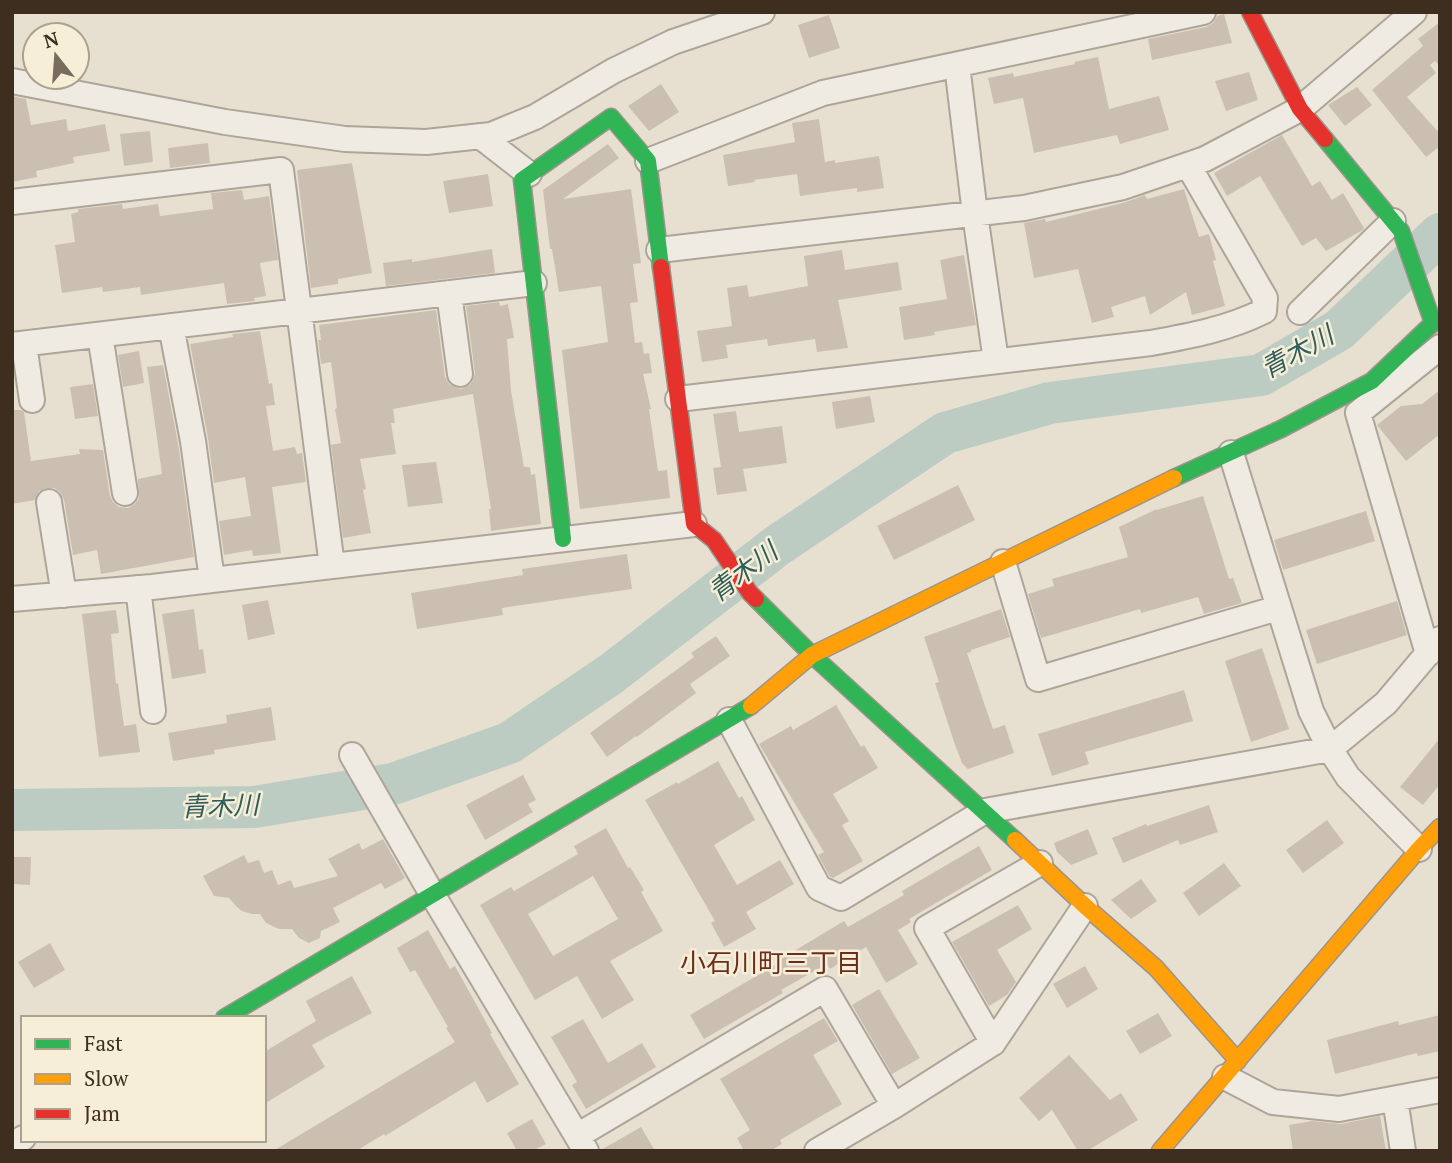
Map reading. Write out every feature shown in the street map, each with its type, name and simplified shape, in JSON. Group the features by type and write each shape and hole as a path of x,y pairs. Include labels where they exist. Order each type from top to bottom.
{"street":[{"path":"12,81 225,122 345,139 426,142 491,135 535,117 613,71 673,42 762,12"},
{"path":"648,161 823,93 1203,12"},
{"path":"228,1016 749,708 812,655 1281,429 1372,381 1433,323 1397,226 1300,109 1250,12"},
{"path":"659,250 1024,208 1123,187 1205,159 1300,109 1414,12"},
{"path":"957,65 996,361"},
{"path":"563,539 522,180 611,117 648,161 694,524 714,540 750,593 812,655 1156,968 1231,1069 1273,1102 1339,1109 1440,1090"},
{"path":"480,136 529,174"},
{"path":"678,399 1151,343 1200,334 1244,321 1264,310 1265,298 1188,165"},
{"path":"12,202 281,170 332,566"},
{"path":"1300,312 1397,226"},
{"path":"32,400 18,344 534,283"},
{"path":"449,293 460,374"},
{"path":"171,326 194,441 212,580"},
{"path":"100,335 125,493"},
{"path":"729,720 819,888 841,898 985,811 1330,749 1386,703 1434,647 1358,413 1440,347"},
{"path":"1231,453 1311,711 1330,749 1349,777 1419,849"},
{"path":"49,502 64,594"},
{"path":"12,599 212,580 694,524"},
{"path":"1003,562 1038,679 1278,608"},
{"path":"138,588 153,711"},
{"path":"352,755 582,1143 825,989 894,1106"},
{"path":"1160,1151 1440,827"},
{"path":"993,1043 927,929 1040,863"},
{"path":"817,1151 993,1043 1085,906"},
{"path":"1395,1099 1403,1151"}],"building":[{"path":"1224,14 1232,43 1152,60 1148,39 1206,27 1213,23 1217,16"},
{"path":"829,15 840,48 809,58 798,25"},
{"path":"1440,22 1440,67 1435,61 1430,65 1436,73 1407,97 1440,134 1440,146 1426,157 1372,90 1423,46 1418,39"},
{"path":"1098,57 1109,109 1159,96 1169,130 1120,144 1117,135 1034,153 1023,98 994,104 988,78 1013,73 1014,77"},
{"path":"1249,72 1258,100 1226,111 1215,81"},
{"path":"661,84 679,112 649,131 628,106"},
{"path":"1357,87 1372,105 1345,126 1328,105"},
{"path":"12,96 26,99 31,125 66,119 68,131 105,124 110,151 73,157 74,163 36,171 37,177 12,182"},
{"path":"819,119 825,162 879,156 884,188 857,192 857,188 800,196 797,174 728,186 723,155 795,142 792,123"},
{"path":"150,131 153,162 124,166 120,134"},
{"path":"1282,135 1312,186 1320,181 1332,200 1343,193 1363,230 1326,251 1316,238 1302,246 1260,176 1227,196 1214,173"},
{"path":"208,143 210,163 170,168 168,148"},
{"path":"608,144 619,158 563,199 631,189 641,263 633,264 638,302 630,303 635,343 642,342 644,354 649,353 652,373 643,374 651,409 658,471 667,470 670,498 580,509 562,350 608,342 601,286 559,292 550,249 543,190"},
{"path":"352,163 372,273 338,279 338,284 311,288 297,170"},
{"path":"488,174 493,206 449,213 443,181"},
{"path":"1184,189 1199,237 1209,234 1225,306 1192,315 1186,292 1150,315 1145,296 1111,307 1114,317 1092,323 1078,269 1034,278 1024,223 1045,219 1046,222 1145,195 1147,199"},
{"path":"242,190 244,200 269,196 278,260 260,263 266,296 254,298 255,301 227,304 224,283 141,295 140,287 103,292 102,287 62,293 55,245 75,242 71,214 78,212 78,209 122,204 123,209 158,204 160,216 213,209 211,193"},
{"path":"492,249 495,273 386,286 383,263 412,259 412,262"},
{"path":"842,250 845,270 898,262 902,290 838,300 848,348 817,352 815,339 768,346 767,339 726,345 728,358 702,362 697,331 732,326 727,288 747,285 749,297 808,286 804,256"},
{"path":"964,255 976,325 904,340 899,307 947,299 940,260"},
{"path":"499,302 500,306 508,304 514,338 507,339 511,391 524,467 530,467 531,475 535,474 541,524 491,531 491,509 473,394 393,409 395,423 391,423 396,454 360,459 371,533 343,538 331,445 341,443 331,362 321,364 319,325 436,310 445,377 449,384 461,389 470,385 475,373 466,306"},
{"path":"260,331 275,405 266,406 273,451 295,447 297,454 302,453 306,482 272,487 281,553 253,556 252,550 224,555 219,521 251,516 245,477 214,483 190,344 233,337 232,334"},
{"path":"139,351 144,383 123,387 118,355"},
{"path":"163,365 178,443 194,557 101,574 97,550 73,555 64,500 60,492 54,488 46,488 39,491 35,500 12,504 12,410 24,412 31,461 80,454 79,449 103,450 110,496 119,507 128,508 139,498 138,479 162,474 147,367"},
{"path":"93,384 98,416 75,419 70,387"},
{"path":"1440,390 1440,434 1406,461 1377,425 1401,406 1422,404"},
{"path":"870,396 875,422 836,429 832,402"},
{"path":"736,411 739,432 782,426 787,463 743,469 747,491 717,495 713,468 721,467 713,414"},
{"path":"436,462 443,503 408,507 402,465"},
{"path":"958,485 975,520 894,560 877,526"},
{"path":"1203,496 1229,579 1233,578 1242,603 1204,614 1198,597 1141,613 1140,609 1041,638 1028,594 1054,586 1052,579 1128,557 1119,527 1157,509"},
{"path":"1366,511 1375,541 1283,570 1274,540"},
{"path":"627,554 632,589 502,608 503,615 417,629 411,593 523,575 522,569"},
{"path":"268,600 275,634 248,640 242,605"},
{"path":"1397,601 1407,635 1317,664 1306,630"},
{"path":"194,609 199,650 203,649 206,673 172,679 162,614"},
{"path":"1001,609 1010,637 967,653 993,729 1005,725 1014,753 968,769 962,763 954,742 924,637"},
{"path":"116,610 119,633 111,634 116,684 118,683 124,726 136,724 140,752 99,757 82,614"},
{"path":"716,636 730,656 690,684 696,693 607,757 590,733 694,657 691,653"},
{"path":"1262,648 1289,729 1251,742 1225,661"},
{"path":"1184,690 1193,721 1085,752 1089,764 1052,776 1038,734"},
{"path":"836,705 861,747 864,745 878,768 833,794 849,821 842,825 863,861 833,878 818,855 824,852 759,744 791,726 793,730"},
{"path":"271,707 276,740 214,750 215,754 173,761 168,733 227,723 226,715"},
{"path":"1440,738 1440,784 1423,805 1400,787"},
{"path":"718,761 755,820 714,845 737,885 780,860 794,884 746,912 756,929 724,947 711,923 715,921 645,800"},
{"path":"523,775 536,800 528,804 533,812 485,840 466,805"},
{"path":"1209,805 1218,832 1180,845 1178,840 1123,863 1112,838 1146,824 1147,826"},
{"path":"1327,820 1344,843 1303,873 1286,850"},
{"path":"606,828 628,868 630,867 644,890 641,892 663,931 610,961 634,1000 602,1019 577,976 535,1000 480,905 511,887 514,891 578,854 574,846","holes":["593,876 618,919 553,956 528,914"]},
{"path":"1088,829 1098,854 1071,865 1057,852 1054,843"},
{"path":"383,839 405,878 385,889 381,883 333,908 340,922 321,931 320,938 309,943 299,938 292,929 279,929 266,923 260,914 242,911 229,898 214,896 203,876 244,855 248,863 259,860 264,873 272,870 278,885 291,880 294,888 338,876 328,859 359,843 362,850"},
{"path":"979,846 992,870 909,919 911,922 898,930 918,964 886,983 866,947 830,969 827,964 781,990 783,993 704,1039 690,1015 844,921 848,927 904,895 902,891"},
{"path":"12,857 31,857 30,885 12,884"},
{"path":"1224,863 1241,886 1199,916 1183,893"},
{"path":"1141,879 1157,901 1131,919 1111,900"},
{"path":"1018,905 1032,929 997,950 1016,982 1007,995 989,1006 952,942"},
{"path":"428,930 450,969 455,966 519,1084 487,1103 475,1081 356,1151 273,1151 455,1042 415,970 410,972 397,948"},
{"path":"50,943 65,970 34,988 18,962"},
{"path":"1085,966 1098,989 1067,1008 1053,984"},
{"path":"352,976 372,1013 312,1045 325,1067 266,1103 266,1051 316,1021 306,1001"},
{"path":"879,989 920,1058 892,1074 852,1005"},
{"path":"1158,1013 1172,1036 1140,1054 1126,1031"},
{"path":"1440,1015 1440,1051 1418,1056 1417,1053 1335,1074 1327,1040 1398,1021 1399,1025"},
{"path":"824,1018 838,1041 813,1055 842,1104 780,1140 782,1144 770,1151 744,1151 737,1138 750,1130 720,1079"},
{"path":"583,1019 608,1063 642,1043 656,1067 586,1109 572,1085 577,1082 551,1037"},
{"path":"1069,1055 1110,1100 1121,1093 1138,1120 1087,1151 1078,1151 1052,1110 1039,1121 1019,1098"},
{"path":"1380,1116 1386,1151 1293,1151 1289,1125 1312,1121 1341,1124"},
{"path":"532,1119 546,1144 532,1151 517,1151 507,1133"},
{"path":"641,1127 655,1151 601,1151 601,1150"}],"waterway":[{"name":"青木川","path":"12,810 254,807 393,784 509,743 611,674 778,545 945,433 1050,403 1261,375 1339,330 1440,234"}],"traffic: fast":[{"path":"563,539 522,180 611,117 648,161 661,267"},
{"path":"1174,478 1281,429 1372,381 1433,323 1401,231 1325,139"},
{"path":"756,599 812,655 1015,840"},
{"path":"227,1016 751,706"}],"traffic: slow":[{"path":"751,706 812,655 1174,478"},
{"path":"1160,1151 1440,827"},
{"path":"1015,840 1156,968 1238,1061"}],"traffic: jam":[{"path":"1250,12 1300,109 1325,139"},
{"path":"661,267 694,524 714,540 756,599"}],"district":[{"name":"小石川町三丁目","path":"771,963"}]}
